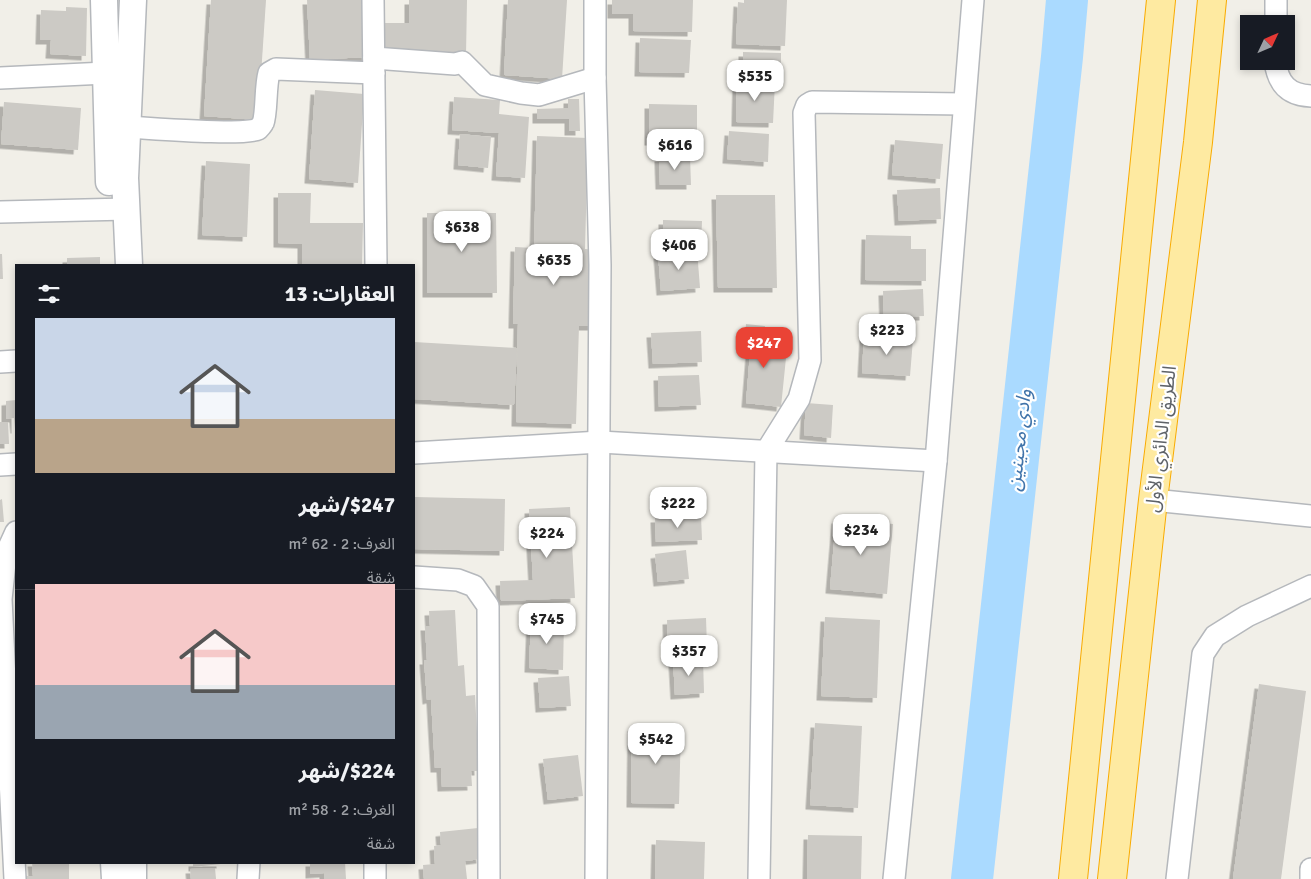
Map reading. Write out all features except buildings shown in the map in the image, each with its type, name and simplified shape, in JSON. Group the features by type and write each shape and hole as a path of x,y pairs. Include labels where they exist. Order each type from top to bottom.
{"highway":[{"path":"1073,879 1161,0"},
{"name":"الطريق الدائري الأول","path":"1112,879 1153,500 1197,151 1212,0"}],"street":[{"path":"104,0 106,73 118,209 129,264"},
{"path":"111,264 118,209 126,178 133,0"},
{"path":"373,0 376,264"},
{"path":"595,0 600,265 596,879"},
{"path":"894,879 936,461 973,0"},
{"path":"1276,0 1276,15"},
{"path":"127,126 230,132 259,128 264,122 269,73 276,69 455,64 462,62 485,85 508,91 538,95 595,78"},
{"path":"1277,70 1285,88 1299,96 1311,96"},
{"path":"0,78 106,73"},
{"path":"759,879 766,452 799,399 810,360 804,113 807,105 812,102 964,104"},
{"path":"0,212 118,209"},
{"path":"0,362 15,361"},
{"path":"415,453 600,442 936,461"},
{"path":"0,464 15,464"},
{"path":"1153,500 1311,516"},
{"path":"14,879 1,599 6,554 15,534"},
{"path":"415,577 458,580 474,586 488,606 489,879"},
{"path":"1177,879 1203,654 1215,636 1239,621 1311,586"},
{"path":"114,864 115,879"},
{"path":"133,864 133,879"},
{"path":"248,879 250,864"},
{"path":"375,864 375,879"},
{"path":"1311,869 1311,879"}],"waterway":[{"name":"وادي مجينين","path":"972,879 1067,0"}]}
